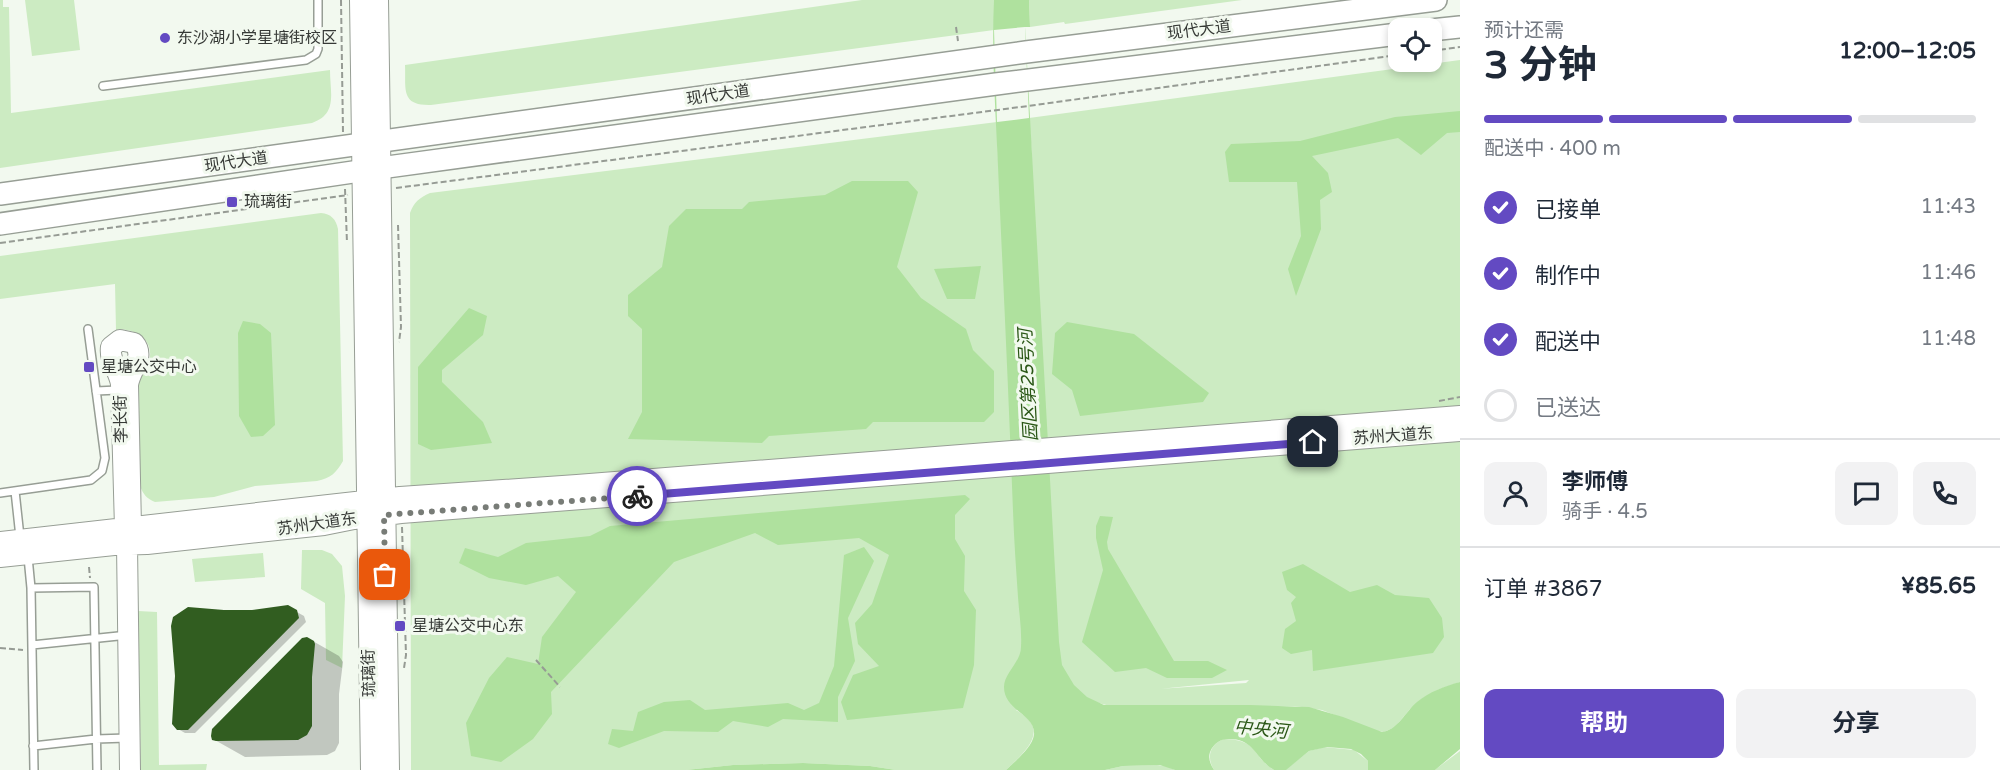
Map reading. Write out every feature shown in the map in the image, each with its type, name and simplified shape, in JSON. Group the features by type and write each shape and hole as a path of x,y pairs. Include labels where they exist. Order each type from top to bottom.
{"main road":[{"name":"琉璃街","path":"360,0 371,143"},
{"name":"琉璃街","path":"371,770 375,508 371,143 378,0"},
{"name":"现代大道","path":"0,194 994,56 1436,0"},
{"path":"1442,29 1460,27"},
{"name":"现代大道","path":"0,224 371,170 996,84 1388,35"},
{"name":"李长街","path":"128,533 111,418 121,390 120,378 110,353 111,347 116,342 127,340 134,343 140,353 129,376 128,385 130,770"},
{"name":"苏州大道东","path":"0,557 24,547 128,533 147,544 324,525 375,508 1008,459 1460,416"},
{"name":"苏州大道东","path":"1052,455 1460,431"},
{"name":"琉璃街","path":"375,508 389,770"},
{"name":"苏州大道东","path":"0,542 24,547"}],"lane":[{"path":"104,86 306,60 316,54 318,49 318,0"},
{"path":"0,493 91,480 97,477 105,464 111,418 96,391 88,330"},
{"path":"96,391 121,390"},
{"path":"15,491 31,588 34,770"},
{"path":"31,588 94,587 97,770"},
{"path":"32,648 129,634"},
{"path":"33,746 130,738"}],"path":[{"path":"956,27 958,42"},
{"path":"1442,49 1460,46"},
{"path":"0,243 1388,56"},
{"path":"0,648 32,648"},
{"path":"536,660 560,687"}],"shaded area":[{"path":"0,0 3,0 3,7 9,7 11,113 330,70 331,102 326,114 312,123 0,168"},
{"path":"25,0 74,0 80,50 32,56"},
{"path":"862,0 994,0 994,30 431,105 414,103 409,99 405,88 405,65"},
{"path":"1029,0 1242,0 1030,27"},
{"path":"1460,60 1460,682 1423,698 1395,727 1384,732 1322,710 1295,706 1110,706 1095,702 1016,710 1030,722 1034,733 1025,751 1006,770 896,770 870,766 803,763 733,765 686,770 411,770 410,213 417,201 430,193 997,122 998,160 1032,155 1029,118 1388,70 1388,72 1442,72 1442,62","holes":["1249,680 1246,683 1161,689"]},
{"path":"321,213 332,218 338,229 343,461 333,474 317,481 255,486 214,497 155,502 144,494 140,486 139,386 148,364 150,349 143,338 137,334 131,331 116,330 115,284 0,299 0,256"},
{"path":"302,550 322,550 332,554 342,566 345,596 342,668 326,660 325,603 301,589"},
{"path":"263,553 265,577 195,582 192,559"},
{"path":"138,611 157,612 159,765 207,764 206,770 141,770"},
{"path":"1224,739 1244,742 1274,770 1214,770 1210,760 1211,752 1215,744"},
{"path":"1324,747 1354,750 1368,761 1368,770 1285,770 1309,751"},
{"path":"1460,751 1460,770 1435,770 1436,769"},
{"path":"1157,765 1175,770 1105,770 1123,766"}],"water":[{"path":"994,0 1029,0 1030,27 1025,27 1062,665 1074,685 1087,697 1104,705 1309,707 1382,732 1393,728 1417,702 1427,695 1460,682 1460,749 1435,770 1368,770 1368,761 1361,754 1351,749 1327,747 1309,751 1286,770 1274,770 1250,746 1238,740 1229,739 1218,742 1210,752 1210,761 1214,770 1175,770 1160,765 1123,766 1105,770 1006,770 1027,749 1034,735 1030,722 1009,702 1004,687 1016,663 1021,641 1014,533 995,95"},
{"path":"1460,111 1460,132 1447,133 1421,155 1398,138 1312,156 1328,173 1332,192 1320,200 1321,229 1296,296 1288,269 1301,236 1297,182 1229,182 1225,152 1231,144 1300,141 1395,117"},
{"path":"852,181 908,181 918,192 897,267 921,298 966,329 973,350 994,371 994,412 984,422 873,422 866,429 769,436 762,443 628,439 642,412 642,329 628,316 628,295 662,267 669,226 686,209 742,209 749,202 825,195"},
{"path":"981,266 975,299 947,299 934,269"},
{"path":"469,308 487,316 483,335 442,370 442,382 483,422 492,443 431,450 418,444 418,367"},
{"path":"243,321 260,324 271,333 275,425 263,436 251,437 239,416 238,333"},
{"path":"1067,322 1134,334 1209,393 1203,402 1080,416 1072,390 1052,374 1055,333"},
{"path":"965,495 970,499 955,515 955,539 965,556 964,591 976,610 974,665 963,708 847,720 841,702 853,675 879,666 858,644 855,623 872,604 889,555 859,538 778,545 755,533 674,562 551,692 552,714 533,739 501,762 471,756 466,723 489,678 507,657 538,664 542,637 576,592 558,576 526,585 489,578 459,563 465,548 498,557 526,543 590,536 610,526"},
{"path":"1100,516 1113,517 1107,542 1108,549 1174,661 1208,661 1227,670 1212,678 1167,678 1146,668 1115,672 1082,642 1103,570 1096,538 1096,526"},
{"path":"864,547 874,561 848,618 855,661 838,697 838,722 783,719 768,727 733,721 718,732 664,731 619,748 608,744 612,729 633,731 638,712 664,702 690,700 705,710 788,703 804,710 819,703 834,666 844,555"},
{"path":"1303,564 1350,592 1377,585 1395,595 1429,598 1442,618 1444,637 1433,653 1313,671 1312,650 1291,654 1282,648 1285,629 1296,621 1291,603 1296,597 1287,590 1282,572"},
{"path":"803,763 870,766 896,770 686,770 733,765"}],"pier":[{"path":"1025,27 1029,118 997,122 994,30"}],"building":[{"path":"288,605 297,610 299,618 188,730 177,730 172,724 175,676 171,626 173,617 188,607 252,610"},
{"path":"307,637 315,644 312,726 307,735 298,740 212,740 212,729 302,638"}],"way so far":[{"path":"385,575 384,515 637,496"}],"place":[{"name":"东沙湖小学星塘街校区","path":"165,38"},
{"name":"琉璃街","path":"232,202"},
{"name":"星塘公交中心","path":"89,367"},
{"name":"星塘公交中心东","path":"400,626"}],"route":[{"path":"637,496 1313,442"}],"water label":[{"name":"园区第25号河","path":"1028,385"},
{"name":"中央河","path":"1261,729"}]}
